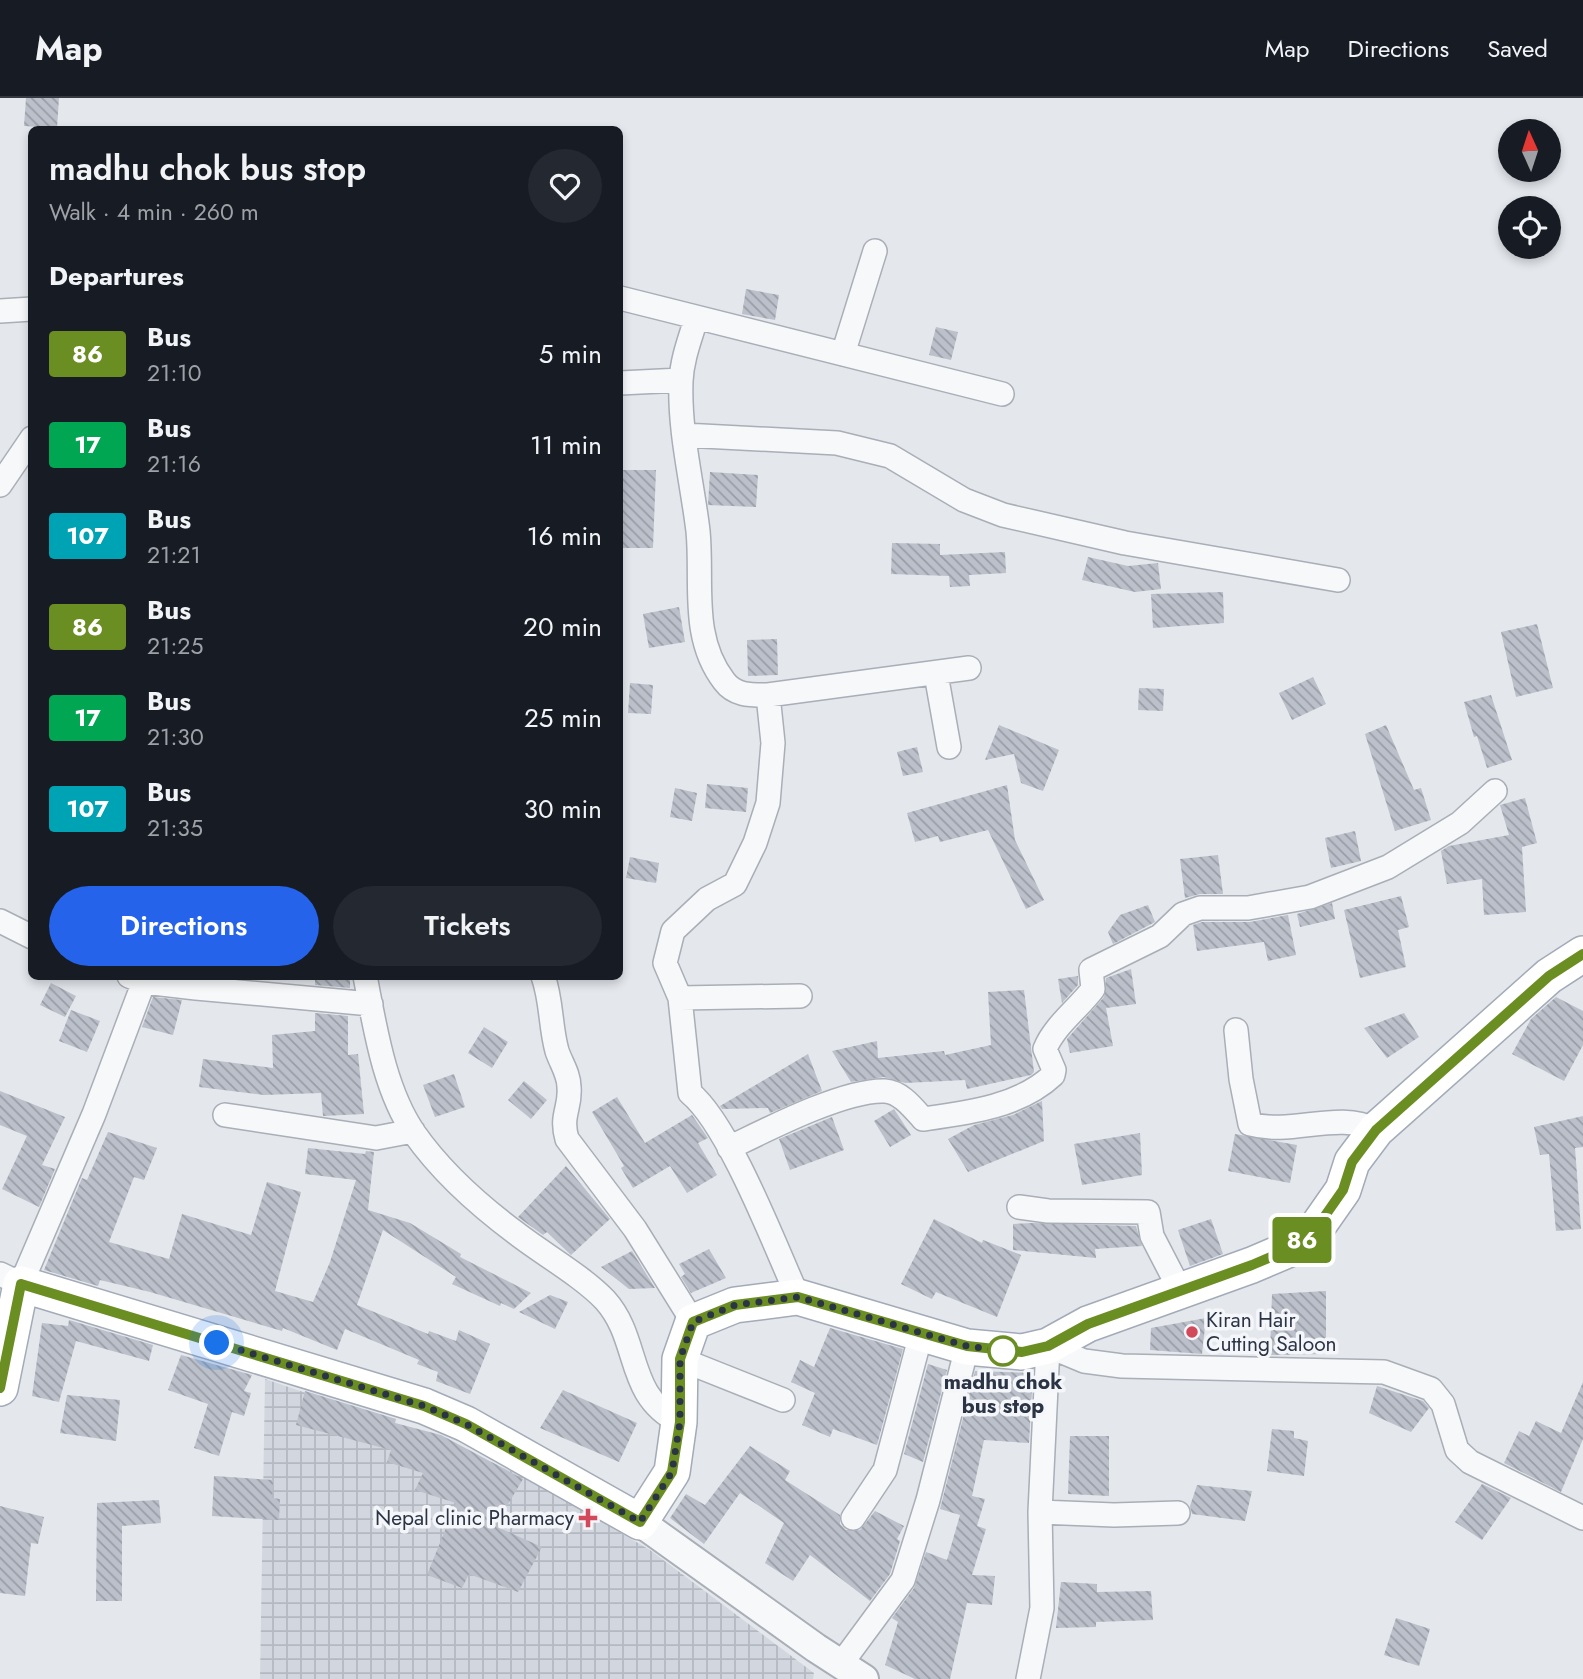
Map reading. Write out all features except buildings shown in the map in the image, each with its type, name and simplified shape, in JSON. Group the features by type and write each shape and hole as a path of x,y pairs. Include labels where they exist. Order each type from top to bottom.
{"main road":[{"path":"0,1388 11,1279 424,1406 466,1424 640,1522 672,1472 680,1422 680,1359 693,1322 735,1305 798,1297 967,1346 1022,1352 1048,1346 1088,1324 1292,1248 1315,1230 1343,1190 1352,1162 1376,1130 1549,976 1583,954"}],"street":[{"path":"843,354 875,251"},
{"path":"623,299 1002,394"},
{"path":"0,311 28,309"},
{"path":"696,319 681,380 684,435 698,533 701,623 707,651 726,684 742,694 768,695 969,668"},
{"path":"623,383 681,380"},
{"path":"684,435 837,443 890,456 964,500 1003,515 1125,543 1338,580"},
{"path":"0,485 28,444"},
{"path":"936,674 949,747"},
{"path":"768,695 773,743 768,803 755,843 735,884 707,899 673,931 665,962 680,998 690,1093 702,1102 729,1148 798,1297"},
{"path":"729,1148 847,1097 886,1091 906,1101 923,1119 976,1112 1025,1093 1053,1075 1054,1070 1045,1049 1051,1035 1075,1013 1093,989 1091,970 1160,936 1183,915 1200,908 1248,908 1310,897 1388,867 1460,823 1495,791"},
{"path":"0,921 28,935"},
{"path":"11,1279 94,1114 139,980"},
{"path":"158,980 371,1004"},
{"path":"366,980 392,1084 413,1131 470,1198 603,1298 622,1322 635,1370 648,1398 666,1415 680,1422"},
{"path":"545,980 549,991 557,1050 569,1082 570,1098 563,1124 568,1139 635,1229 693,1322"},
{"path":"680,998 800,996"},
{"path":"1236,1030 1241,1079 1250,1124 1290,1128 1358,1121 1376,1130"},
{"path":"225,1115 376,1138 413,1131"},
{"path":"1019,1208 1147,1212 1152,1236 1180,1290"},
{"path":"853,1518 885,1470 921,1334"},
{"path":"640,1522 853,1672 903,1580 928,1500 967,1346"},
{"path":"1028,1679 1042,1608 1040,1512 1048,1346 1084,1361 1122,1366 1384,1372 1414,1380 1431,1389 1443,1404 1457,1450 1470,1462 1583,1518"},
{"path":"680,1359 783,1401"},
{"path":"1040,1512 1114,1515 1178,1513"}],"shaded area":[{"path":"265,1379 430,1435 529,1479 650,1550 814,1673 813,1679 260,1679"}],"bus line":[{"name":"86","path":"0,1388 21,1284 362,1385 424,1406 466,1424 640,1522 672,1472 680,1422 680,1359 693,1322 735,1305 798,1297 967,1346 1022,1352 1048,1346 1088,1324 1252,1265 1292,1248 1315,1230 1343,1190 1352,1162 1376,1130 1549,976 1583,954"}],"place":[{"name":"Kiran Hair Cutting Saloon","path":"1192,1332"},
{"name":"madhu chok bus stop","path":"1003,1351"},
{"name":"Nepal clinic Pharmacy","path":"588,1518"}],"route":[{"path":"217,1343 424,1406 466,1424 640,1522 672,1472 680,1422 680,1359 693,1322 735,1305 798,1297 921,1334 967,1346 1003,1351"}]}
